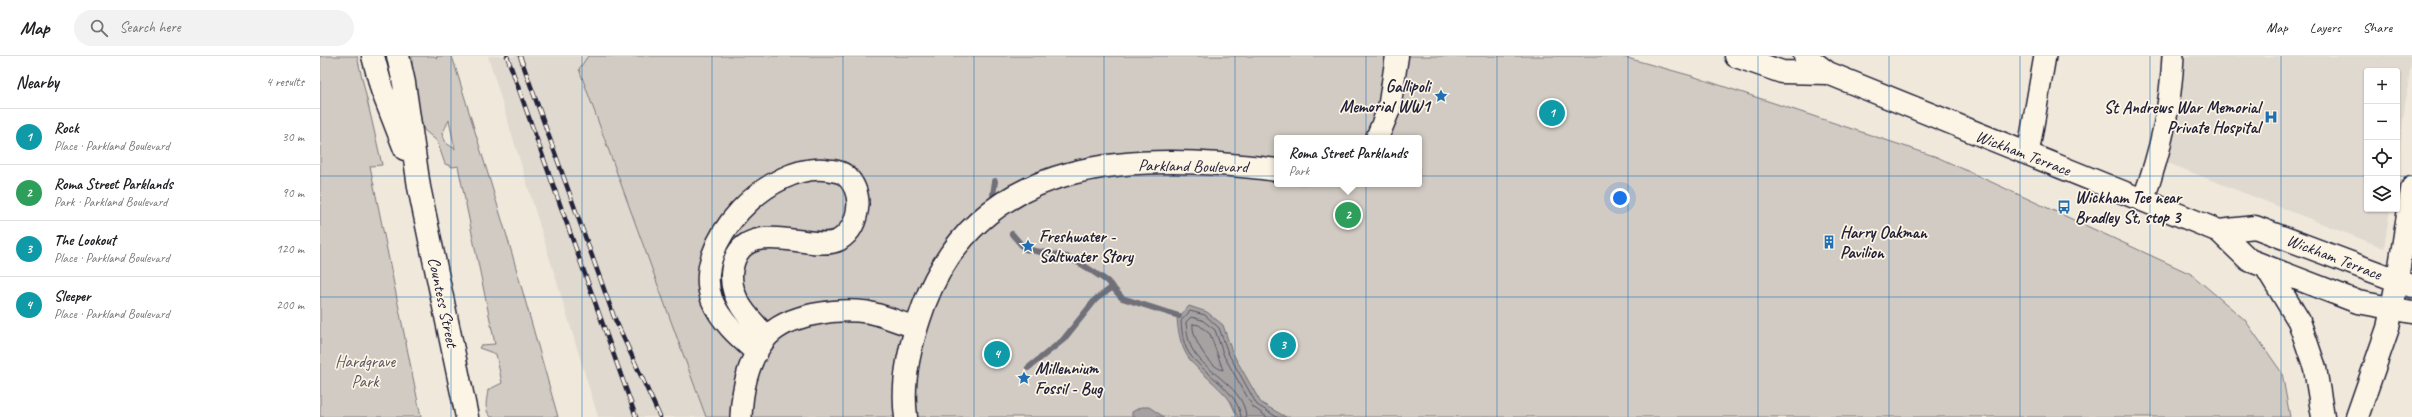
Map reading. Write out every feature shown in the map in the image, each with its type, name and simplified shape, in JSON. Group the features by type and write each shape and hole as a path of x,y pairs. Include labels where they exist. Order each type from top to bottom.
{"main road":[{"name":"Countess Street","path":"373,56 382,90 419,188"},
{"name":"Countess Street","path":"398,56 404,83 419,188 467,417"},
{"path":"1378,135 1389,109 1397,56"},
{"name":"Wickham Terrace","path":"1736,56 1782,72 1828,73"},
{"name":"Wickham Terrace","path":"1805,56 1828,73 2219,231 2249,260 2358,302 2402,311"},
{"name":"Parkland Boulevard","path":"906,417 907,366 916,327 929,292 953,250 972,228 990,211 1038,183 1062,174 1089,169 1165,162 1225,164 1274,170"},
{"name":"Wickham Terrace","path":"2219,231 2255,227 2405,284 2402,311 2357,417"},
{"path":"2266,267 2299,321 2315,368 2323,417"}],"street":[{"path":"2028,154 2045,56"},
{"path":"2143,200 2159,156 2172,80 2173,56"},
{"path":"818,168 836,171 845,175 853,183 858,198 856,220 846,235 828,243 764,239 749,244 741,250 735,259 731,277 735,295 762,345 726,324 711,296 708,282 711,261 722,235 743,207 767,188 804,171 818,168"},
{"path":"2405,284 2412,187"},
{"path":"742,417 747,376 762,345 788,323 816,313 841,310 882,315 916,327"}],"shaded area":[{"path":"488,56 588,56 579,70 706,417 598,417"},
{"name":"St Andrews War Memorial Private Hospital","path":"2186,56 2412,56 2400,142 2400,68 2364,68 2364,212 2390,212 2384,248 2168,163"}],"green space":[{"name":"Hardgrave Park","path":"320,56 357,56 382,165 370,166 421,417 320,417"},
{"path":"412,56 434,56 437,58 437,56 452,56 509,243 558,417 491,417 487,411 486,404 488,390 502,383 496,354 479,348 481,345 495,344 458,166 453,167 445,164 437,141 424,130 412,89","holes":["449,120 455,149 446,143 442,134"]},
{"path":"588,56 1620,56 1692,76 1937,157 2191,274 2245,320 2282,373 2290,417 706,417 579,69"}],"water":[{"path":"1189,306 1207,312 1223,325 1232,352 1261,403 1286,417 1238,417 1228,398 1194,364 1183,347 1179,335 1177,319"},
{"path":"1141,407 1149,407 1164,417 1132,417 1132,412"}],"waterway":[{"path":"993,195 995,181"},
{"path":"1012,234 1025,249 1067,257 1083,265 1107,281 1122,298 1179,316"},
{"path":"1028,368 1063,340 1096,299 1113,287"}],"railway":[{"path":"507,56 636,417"},
{"path":"520,56 614,317 660,417"}],"place":[{"name":"Gallipoli Memorial WW1","path":"1441,96"},
{"name":"Rock","path":"1552,113"},
{"name":"St Andrews War Memorial Private Hospital","path":"2271,117"},
{"name":"Wickham Tce near Bradley St, stop 3","path":"2064,207"},
{"name":"Roma Street Parklands","path":"1348,215"},
{"name":"Harry Oakman Pavilion","path":"1829,242"},
{"name":"Freshwater - Saltwater Story","path":"1028,246"},
{"name":"The Lookout","path":"1283,345"},
{"name":"Sleeper","path":"997,354"},
{"name":"Millennium Fossil - Bug","path":"1024,378"}]}
